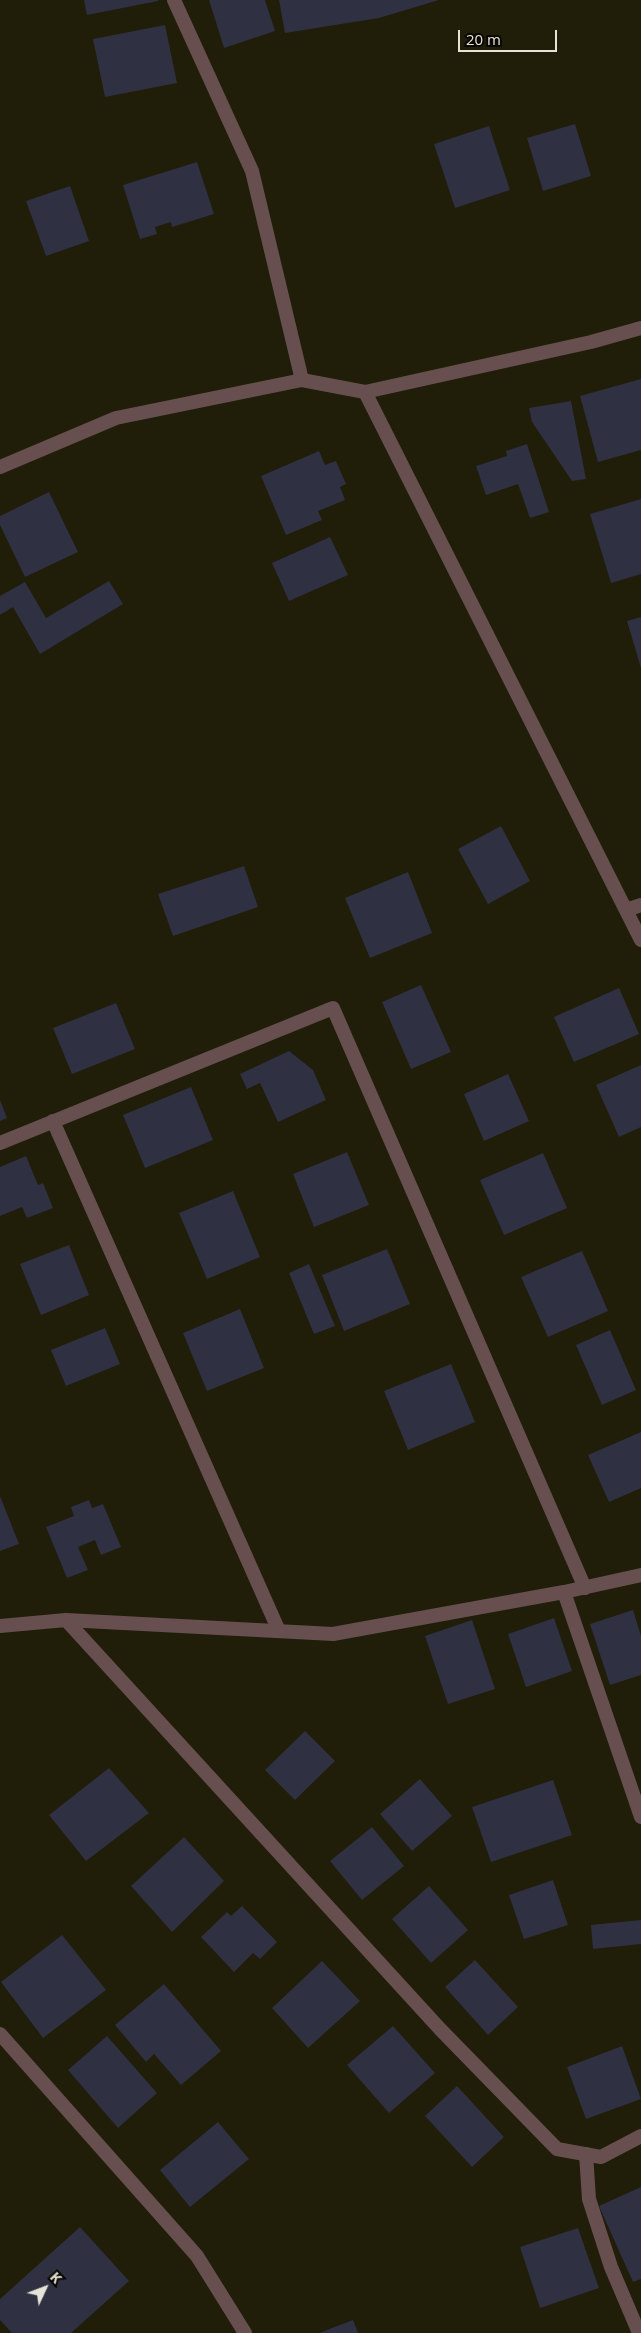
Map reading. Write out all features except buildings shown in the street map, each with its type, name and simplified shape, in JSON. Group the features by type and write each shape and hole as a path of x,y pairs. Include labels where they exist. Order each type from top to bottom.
{"street":[{"path":"174,0 252,171 302,380"},
{"path":"0,467 116,418 302,380 365,392 591,342 641,328"},
{"path":"365,392 641,940"},
{"path":"626,910 641,905"},
{"path":"0,1143 333,1008 585,1588"},
{"path":"54,1121 279,1631"},
{"path":"0,1626 66,1620 333,1634 641,1576"},
{"path":"564,1592 641,1817"},
{"path":"66,1620 433,2022 557,2150 601,2157 641,2136"},
{"path":"0,2034 197,2256 245,2333"},
{"path":"586,2154 589,2199 611,2267 640,2333"}]}
